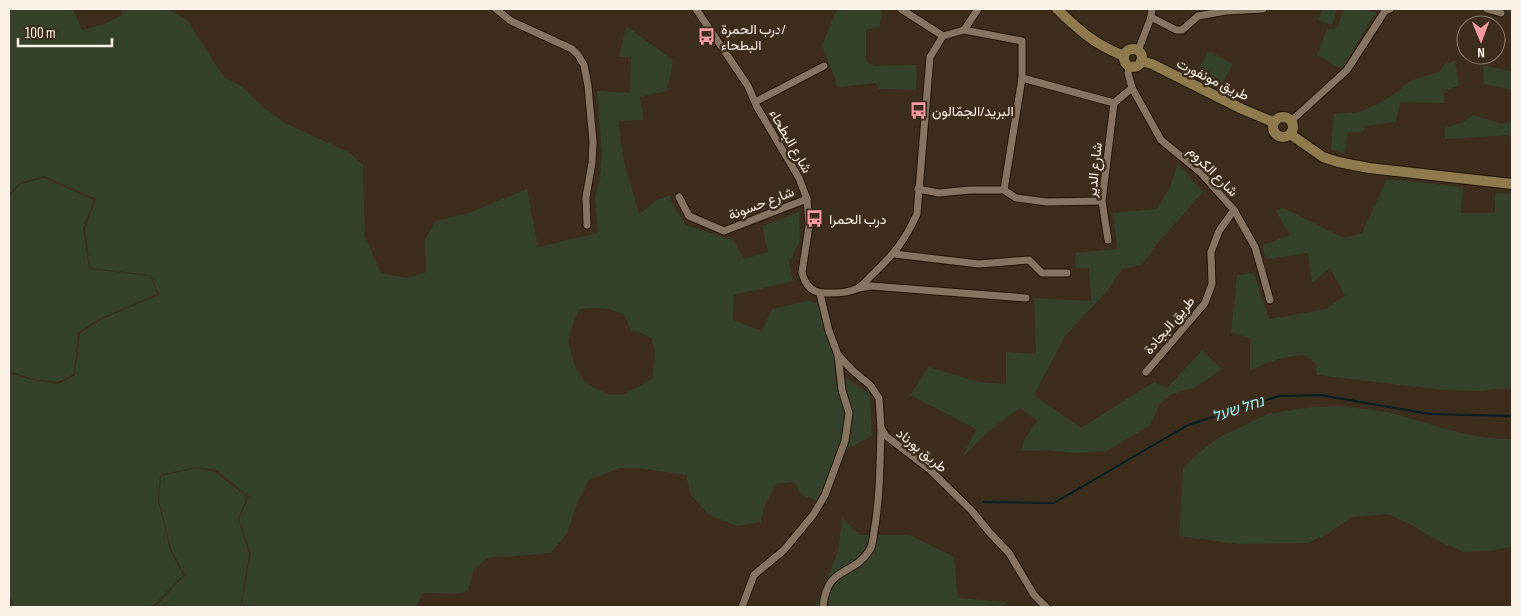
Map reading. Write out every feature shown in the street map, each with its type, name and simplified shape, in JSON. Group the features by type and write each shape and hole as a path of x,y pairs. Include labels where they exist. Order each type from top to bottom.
{"main road":[{"path":"1057,9 1083,33 1102,47 1127,61 1138,65 1139,56 1129,50 1127,61"},
{"name":"طريق مونفورت","path":"1139,56 1273,122"},
{"path":"1282,116 1291,121 1293,128 1290,134 1285,137 1276,134 1272,128 1273,122 1282,116"},
{"path":"1290,134 1323,157 1338,162 1369,168 1512,184"}],"street":[{"path":"496,9 511,21 572,49 584,65 588,86 593,142 592,163 586,197 587,225"},
{"name":"شارع البطحاء","path":"696,9 748,86 755,102 799,178 807,199 809,226 802,272 809,288 820,294"},
{"path":"901,9 943,36"},
{"path":"964,30 978,9"},
{"path":"1139,56 1152,9"},
{"path":"1151,17 1176,30 1182,30 1198,16 1226,11 1263,9"},
{"path":"1487,9 1501,13"},
{"path":"1291,121 1347,70 1386,10"},
{"path":"858,288 894,254 907,236 917,214 930,56 943,36 964,30 1022,41 1022,78 1004,190"},
{"name":"شارع الكروم","path":"1127,61 1132,88 1161,140 1200,172 1234,210 1255,247 1270,300"},
{"path":"755,102 824,66"},
{"path":"1022,78 1114,103 1132,88"},
{"name":"شارع الدير","path":"1108,240 1102,201 1114,103"},
{"path":"918,189 939,193 970,190 1004,190 1016,198 1047,202 1102,201"},
{"name":"شارع حسونة","path":"679,197 689,216 724,231 807,199"},
{"name":"طريق البجادة","path":"1146,372 1205,303 1212,284 1211,252 1219,231 1234,210"},
{"path":"894,254 979,264 1029,260 1042,273 1067,273"},
{"path":"820,294 842,293 871,286 1026,298"},
{"name":"طريق بورناد","path":"820,294 829,331 838,355 870,385 879,398 881,428 886,436 929,470 972,511 1009,553 1034,596 1046,607"},
{"path":"742,607 754,575 784,550 813,515 825,495 844,441 849,413 842,390 838,355"},
{"path":"823,607 824,594 832,580 861,561 871,549 876,518 881,428"}],"green space":[{"path":"9,9 73,9 82,30 105,24 122,15 122,9 167,9 187,20 224,77 243,87 262,106 285,123 350,153 363,165 365,237 381,273 406,278 426,272 425,239 436,221 469,213 527,189 538,247 598,233 595,196 600,180 602,155 597,91 630,93 631,57 619,57 626,26 673,60 667,91 640,97 644,120 618,121 623,158 639,214 657,200 670,195 672,203 686,225 733,240 744,259 768,252 762,226 799,212 800,240 789,262 793,281 734,295 733,320 762,331 772,309 807,301 822,304 843,376 870,394 872,436 849,448 832,469 827,504 802,495 793,482 777,484 765,504 761,522 737,526 709,515 691,495 686,475 640,468 620,468 589,480 576,506 567,533 551,553 488,558 474,569 468,591 458,594 423,593 416,607 241,607 251,554 239,519 249,496 216,470 196,467 160,475 158,500 170,550 183,575 156,603 149,607 14,607 9,593 9,373 32,380 58,384 75,375 80,333 102,319 159,295 151,275 90,268 85,228 96,199 44,176 20,183 9,194","holes":["580,309 608,309 623,314 632,331 652,339 655,355 652,379 623,395 606,394 586,383 575,366 568,342 575,317"]},
{"path":"837,9 882,9 880,27 866,30 866,61 874,66 917,65 916,90 879,89 876,83 838,87 822,45"},
{"path":"1322,9 1337,9 1332,25 1318,20"},
{"path":"1345,9 1366,9 1377,14 1371,20 1342,69 1317,55 1327,29 1335,29"},
{"path":"1209,51 1233,64 1219,89 1195,75"},
{"path":"1455,61 1459,86 1444,90 1445,103 1400,102 1396,122 1365,126 1363,132 1348,132 1345,154 1331,149 1334,114 1359,112 1380,103 1410,81 1439,72 1445,64"},
{"path":"1483,65 1511,71 1512,69 1512,90 1484,84"},
{"path":"1473,115 1499,123 1512,123 1512,138 1508,135 1445,139 1445,128 1463,122"},
{"path":"1178,163 1203,192 1156,245 1142,265 1122,269 1108,290 1065,336 1034,395 1081,428 1154,382 1167,388 1202,350 1222,369 1194,388 1172,394 1161,403 1149,426 1107,451 1074,453 1044,450 1021,451 1024,440 1037,421 1020,408 989,431 962,458 976,429 910,395 929,367 979,382 1006,384 1006,352 1036,354 1034,298 1091,301 1089,268 1075,268 1076,253 1117,249 1113,213 1157,209 1170,187"},
{"path":"44,178 94,200 83,228 89,269 150,276 157,294 101,318 78,332 74,374 58,382 33,379 9,371 9,196 20,184"},
{"path":"1387,179 1463,187 1461,213 1495,213 1495,193 1512,194 1512,388 1477,391 1443,390 1317,375 1315,363 1306,355 1277,360 1250,371 1250,338 1231,333 1237,275 1254,273 1269,319 1326,309 1345,296 1330,268 1312,283 1308,253 1266,259 1262,245 1290,235 1276,211 1283,208 1344,238 1362,233"},
{"path":"1340,406 1388,412 1453,431 1482,437 1512,439 1512,547 1464,552 1438,541 1412,525 1388,514 1352,517 1329,533 1308,543 1237,544 1179,536 1183,469 1195,456 1216,439 1267,414 1314,407"},
{"path":"196,468 215,472 247,497 238,519 249,554 240,607 152,607 158,604 185,575 171,549 159,500 161,476"},
{"path":"842,518 860,535 909,535 954,557 958,598 1006,602 1003,607 815,607 838,552"}],"waterway":[{"name":"נחל שעל","path":"984,502 1054,503 1188,425 1279,396 1320,395 1430,414 1512,416"}],"place":[{"name":"درب الحمرة/ البطحاء","path":"707,37"},
{"name":"البريد/الجمّالون","path":"918,111"},
{"name":"درب الحمرا","path":"815,219"}]}
